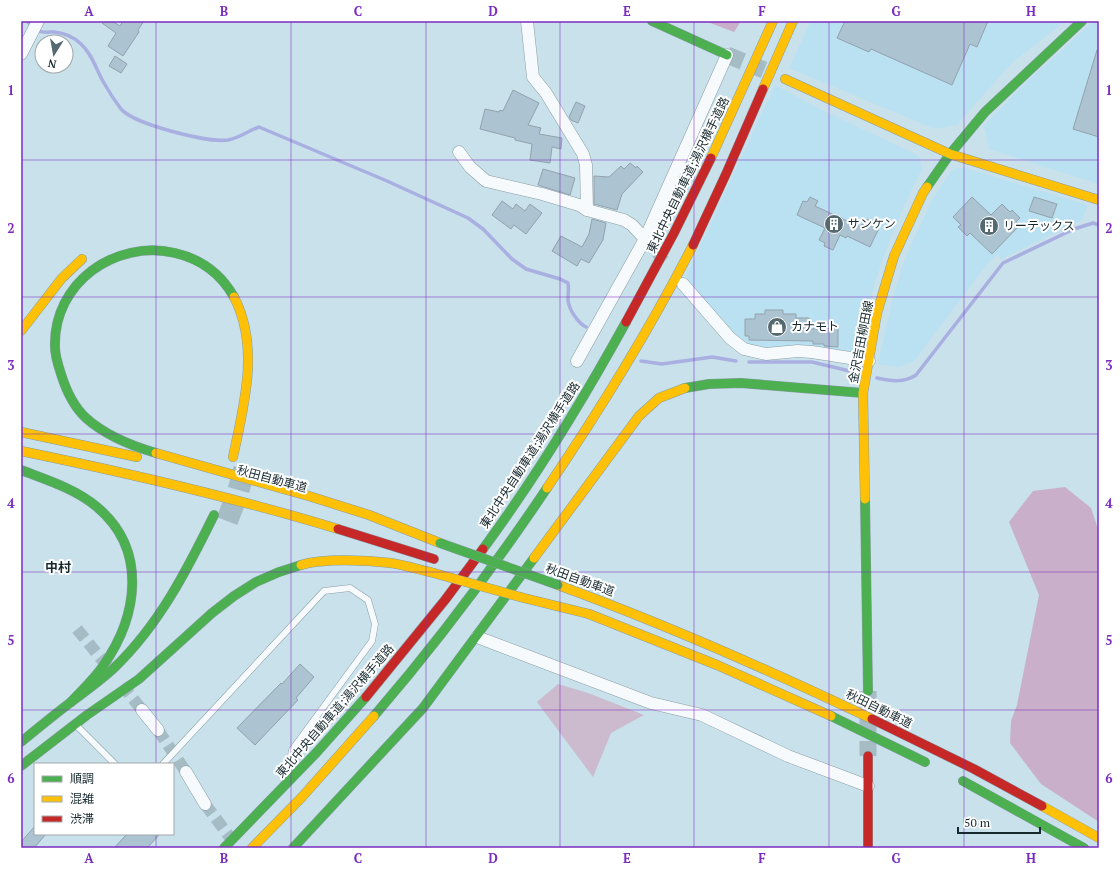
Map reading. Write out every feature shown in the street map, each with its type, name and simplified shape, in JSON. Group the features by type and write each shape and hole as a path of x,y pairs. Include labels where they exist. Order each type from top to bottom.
{"main road":[{"path":"652,21 727,55"},
{"name":"東北中央自動車道;湯沢横手道路","path":"223,848 244,829 356,710 412,642 453,589 504,518 558,438 600,370 677,227 719,141 773,21"},
{"path":"252,848 364,728 427,652 524,521 576,445 662,302 697,236 793,21"},
{"name":"金沢吉田柳田線","path":"868,691 863,393 877,313 894,256 923,193 950,154 985,112 1082,21"},
{"path":"784,79 950,154 1099,200"},
{"path":"233,457 245,395 248,366 247,341 243,319 236,299 223,282 207,266 188,256 166,250 144,249 126,252 106,260 89,271 75,285 64,302 58,322 55,340 56,359 61,380 68,397 81,413 96,426 138,448 319,499 369,515 440,543"},
{"path":"21,331 62,278 77,262 89,254"},
{"path":"293,848 423,708 639,416 650,405 661,397 674,391 691,386 713,384 754,384 863,393"},
{"name":"秋田自動車道","path":"21,432 131,456 237,482 339,510 440,543 558,585 704,641 888,726 978,771 1099,838"},
{"path":"21,451 126,473 231,498 438,560"},
{"path":"21,470 86,498 103,512 116,527 130,559 133,579 132,597 128,616 120,636 108,658 94,677 71,702"},
{"path":"21,742 110,672 135,647 154,622 186,572 214,515"},
{"path":"21,766 87,715 139,679 212,613 234,596 256,582 278,572 304,564 330,561 391,563 589,614"},
{"path":"456,567 589,614 673,646 791,697 930,764"},
{"path":"87,715 129,674"},
{"path":"868,756 868,848"},
{"path":"957,778 1084,848"}],"street":[{"path":"21,54 38,21"},
{"path":"527,21 533,77 546,93 583,154 586,165 587,210"},
{"path":"577,361 645,239 727,55"},
{"path":"459,152 470,167 486,181 579,205 587,210 624,220 632,225 645,239"},
{"path":"683,284 730,338 744,349 766,354 798,351 812,352 869,361"},
{"path":"477,637 651,703 702,715 788,756 868,786"},
{"path":"142,710 158,730"},
{"path":"186,772 205,804"}],"lane":[{"path":"164,763 324,591 350,588 368,600 375,624 372,641 292,750 285,786"},
{"path":"75,724 114,763"}],"shaded area":[{"path":"705,21 741,21 734,32"},
{"path":"811,21 1065,21 1012,63 957,125 935,129 789,68"},
{"path":"1094,21 1099,21 1099,184 989,149 984,125 1028,81"},
{"path":"775,85 820,109 919,156 922,169 890,239 875,282 858,349 853,355 767,351 738,341 684,281"},
{"path":"956,168 965,168 1088,205 1082,220 1001,259 998,254 988,263 914,361 899,367 878,364 892,301 902,268 932,200 951,171"},
{"path":"1065,487 1091,508 1099,532 1099,822 1041,784 1010,743 1011,721 1017,705 1039,595 1009,522 1033,491"},
{"path":"558,684 588,693 644,715 611,733 593,777 537,702"}],"building":[{"path":"103,21 112,21 120,26 123,21 144,21 138,30 139,32 123,56 108,46 116,33 102,23"},
{"path":"845,21 988,21 977,47 970,44 952,85 871,49 869,52 837,38"},
{"path":"1097,50 1099,50 1099,137 1073,129"},
{"path":"115,56 127,64 121,73 109,66"},
{"path":"513,90 539,103 528,125 541,128 539,134 562,138 561,149 552,147 550,163 530,160 532,144 480,129 485,109 499,112 500,110 503,111"},
{"path":"576,102 585,106 578,123 571,120 569,117"},
{"path":"630,163 636,168 637,166 643,172 622,194 617,210 594,204 594,176 609,177 621,166 624,169"},
{"path":"543,169 575,178 570,195 538,185"},
{"name":"サンケン","path":"810,197 818,201 815,206 860,227 862,224 864,225 867,219 880,226 870,247 847,236 846,238 840,235 833,250 824,246 825,243 819,240 825,228 797,215 803,201 807,202"},
{"name":"リーテックス","path":"972,197 991,215 1002,204 1010,212 1012,210 1020,218 1016,222 1020,225 992,254 970,233 967,236 958,227 961,225 953,217"},
{"path":"1034,197 1057,204 1052,218 1029,211"},
{"path":"502,201 513,209 516,204 525,211 530,204 542,213 526,234 514,225 511,229 492,215"},
{"path":"592,219 606,223 603,240 589,263 581,259 577,266 552,251 561,236 582,247 589,234"},
{"name":"カナモト","path":"765,310 783,310 783,314 796,314 796,318 809,318 808,329 838,328 838,347 824,346 824,344 813,344 813,341 749,340 749,336 745,336 745,319 755,319 755,314 765,314"},
{"path":"300,664 314,677 296,698 298,700 255,745 237,728 281,683 282,684"},
{"path":"34,827 34,835 45,835 34,848 21,848 21,842"},
{"path":"126,835 159,835 147,848 114,848"}],"waterway":[{"path":"27,21 38,31 61,33 72,37 85,48 101,78 121,109 128,115 140,121 204,139 218,140 232,139 259,127 387,181 468,218 483,229 512,259 526,269 560,279 568,283 568,300 570,308 577,319 586,327"},
{"path":"877,378 902,380 916,375 1003,263 1074,229 1093,223 1099,225"},
{"path":"641,361 662,364 712,357 736,361"},
{"path":"749,362 812,362 858,373"}],"tunnel":[{"path":"727,55 764,70"},
{"path":"645,239 664,261"},
{"path":"227,521 238,492 247,460"},
{"path":"77,629 108,667"},
{"path":"122,685 142,710"},
{"path":"868,691 868,756"},
{"path":"158,730 186,772"},
{"path":"205,804 235,844"}],"traffic: fast":[{"path":"652,21 727,55"},
{"path":"927,187 950,154 985,112 1082,21"},
{"path":"156,453 129,444 102,430 86,418 74,403 63,380 55,350 57,324 64,303 76,285 92,271 110,260 131,253 153,250 175,253 202,263 223,281 234,297"},
{"path":"483,549 522,494 558,438 626,322"},
{"path":"685,388 709,384 741,383 863,393"},
{"path":"21,470 71,490 97,507 113,524 124,543 131,563 132,584 130,605 124,626 115,647 92,680 71,702"},
{"path":"374,716 464,605 547,488"},
{"path":"865,499 868,691"},
{"path":"21,742 104,677 145,634 171,596 214,515"},
{"path":"440,543 558,585"},
{"path":"293,848 423,708 534,558"},
{"path":"21,766 87,715 139,679 212,613 234,596 256,582 279,572 301,565"},
{"path":"224,848 317,752 366,697"},
{"path":"831,716 925,762"},
{"path":"963,781 1084,848"}],"traffic: slow":[{"path":"711,158 773,21"},
{"path":"763,89 793,21"},
{"path":"785,79 950,154 1099,200"},
{"path":"865,499 863,393 877,313 894,256 927,187"},
{"path":"547,488 624,369 660,307 693,245"},
{"path":"21,331 62,278 82,259"},
{"path":"233,457 245,397 248,356 242,316 234,297"},
{"path":"534,558 639,416 659,398 685,388"},
{"path":"21,432 137,457"},
{"path":"21,451 180,486 259,506 338,529"},
{"path":"156,453 312,497 369,515 440,543"},
{"path":"301,565 333,560 370,561 396,564 430,572"},
{"path":"430,572 589,614"},
{"path":"558,585 716,648 872,719"},
{"path":"589,614 717,665 831,716"},
{"path":"252,848 302,797 374,716"},
{"path":"1042,806 1099,838"}],"traffic: jam":[{"path":"693,245 763,89"},
{"path":"626,322 674,233 711,158"},
{"path":"338,529 434,559"},
{"path":"366,697 445,600 483,549"},
{"path":"872,719 974,769 1042,806"},
{"path":"868,756 868,848"}],"place":[{"name":"サンケン","path":"834,224"},
{"name":"リーテックス","path":"989,226"},
{"name":"カナモト","path":"777,327"}],"district":[{"name":"中村","path":"58,567"}]}
